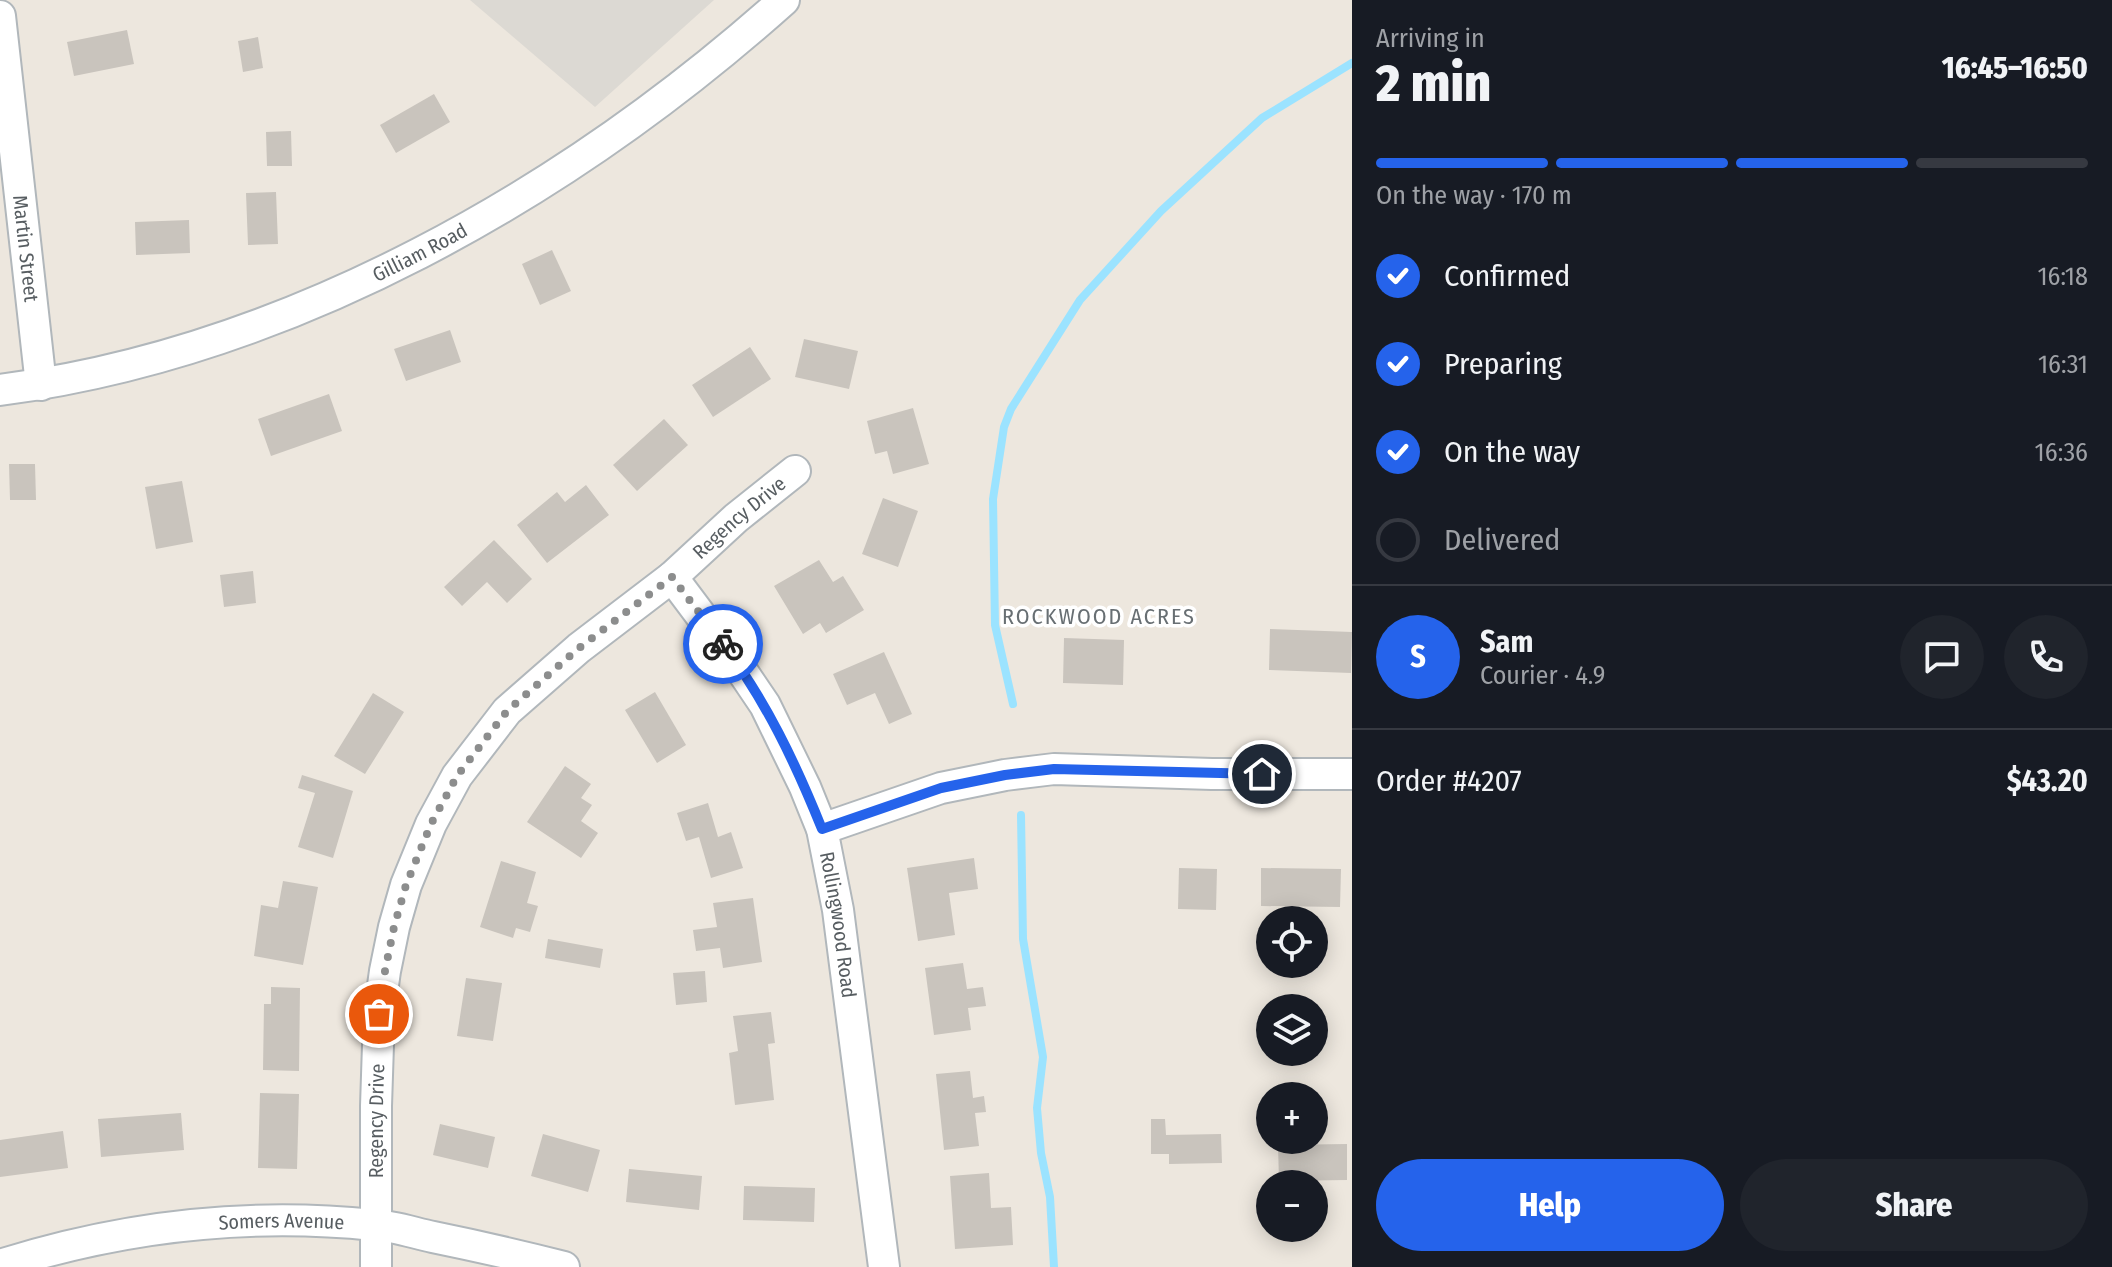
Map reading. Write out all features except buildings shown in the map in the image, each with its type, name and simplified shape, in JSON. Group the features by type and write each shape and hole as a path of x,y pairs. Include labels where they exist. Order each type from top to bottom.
{"street":[{"name":"Gilliam Road","path":"0,390 41,385 132,365 231,335 401,263 568,168 618,133 784,0"},
{"name":"Martin Street","path":"0,16 41,385"},
{"name":"Regency Drive","path":"376,1267 379,1030 385,971 406,885 431,824 457,776 507,711 579,648 672,577 736,518 795,471"},
{"name":"Rollingwood Road","path":"672,577 765,705 822,829 838,910 884,1267"},
{"path":"822,829 941,788 1054,769 1352,774"},
{"name":"Somers Avenue","path":"0,1265 49,1250 144,1231 203,1223 305,1221 376,1225 564,1267"}],"shaded area":[{"path":"470,0 714,0 595,107"}],"waterway":[{"path":"1013,704 995,625 993,499 1004,427 1011,409 1080,300 1161,211 1262,118 1352,63"},
{"path":"1021,815 1023,939 1043,1057 1037,1108 1041,1153 1050,1197 1054,1267"}],"way so far":[{"path":"379,1014 394,927 406,885 431,824 457,776 507,711 579,648 672,577 723,644"}],"district":[{"name":"ROCKWOOD ACRES","path":"1099,616"}],"route":[{"path":"723,644 765,705 822,829 941,788 1005,775 1054,769 1262,774"}]}
